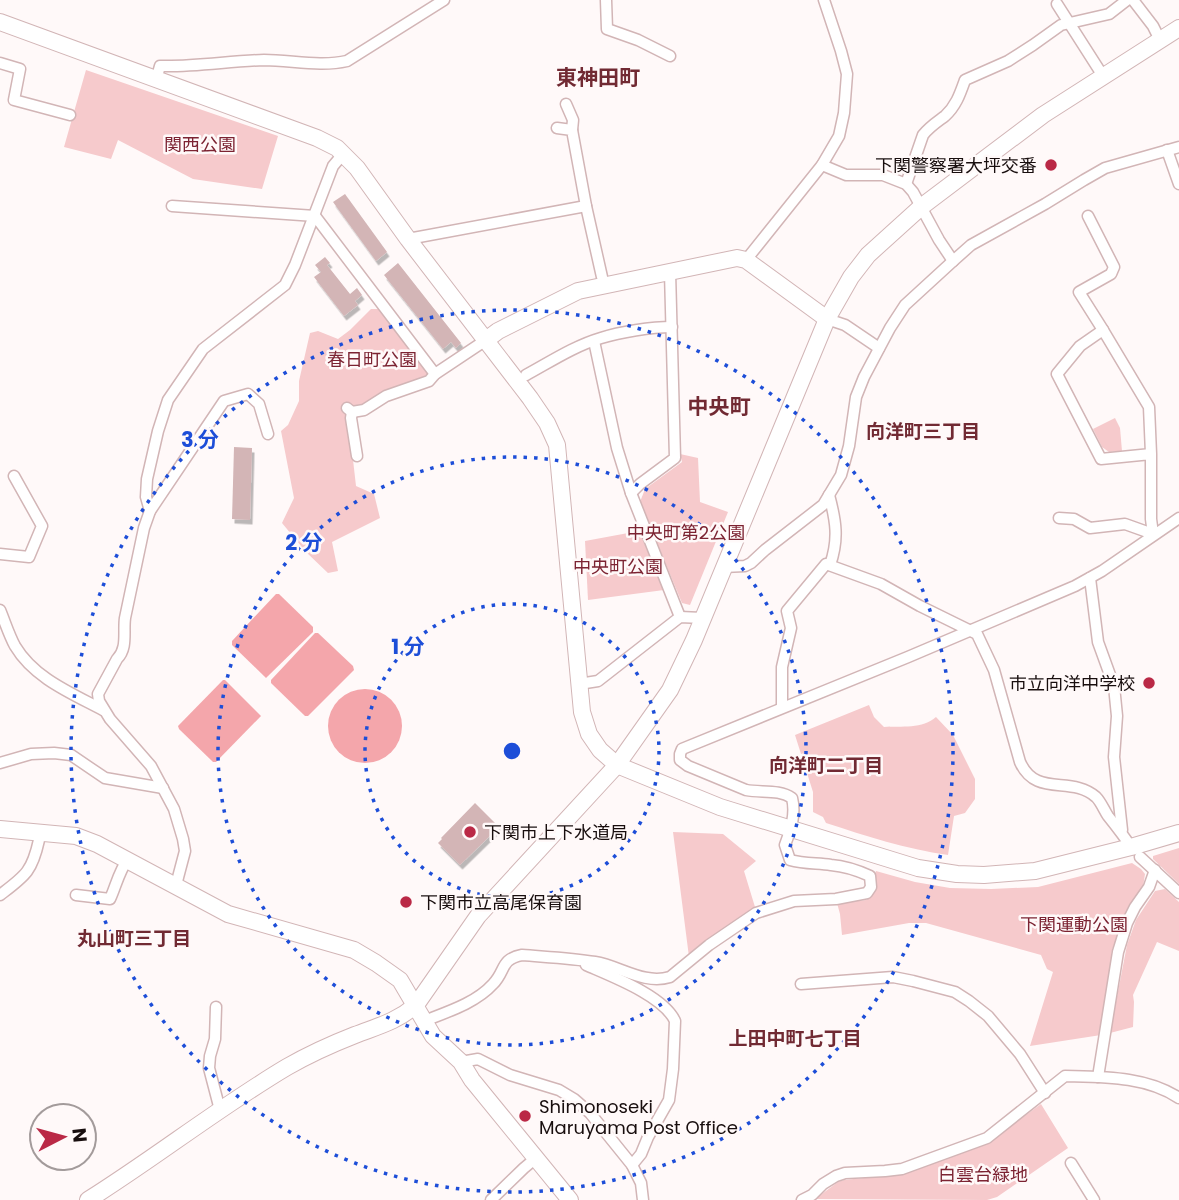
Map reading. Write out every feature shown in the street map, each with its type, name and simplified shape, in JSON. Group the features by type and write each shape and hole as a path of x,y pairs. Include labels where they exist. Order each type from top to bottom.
{"street":[{"path":"156,80 160,66 266,60 329,63 346,61 444,0"},
{"path":"606,0 607,29 638,40 670,56"},
{"path":"746,260 822,165 839,136 847,74 824,0"},
{"path":"906,184 923,135 956,104 965,80 1008,61 1061,25 1109,14 1127,0"},
{"path":"1133,0 1160,40"},
{"path":"1057,4 1103,76"},
{"path":"0,22 317,138 337,148 357,168 548,423 557,445 582,712 589,734 600,750 617,765 720,807 791,830 918,868 957,874 1035,872 1135,852 1179,833"},
{"path":"88,1200 288,1067 354,1036 388,1024 416,1005 478,916 617,765 670,691 827,319 851,277 868,256 921,208 1033,123 1179,28"},
{"path":"0,63 20,69 14,100 70,115"},
{"path":"566,104 573,120 572,130 586,206 602,277"},
{"path":"557,128 572,130"},
{"path":"723,567 746,566 751,563 823,505 841,475 849,446 856,397 864,377 905,305 971,245 1045,205 1105,168 1179,146"},
{"path":"1167,150 1179,184"},
{"path":"150,511 146,497 149,465 168,400 203,349 285,285 333,166 343,154"},
{"path":"822,165 846,175 883,176 906,184 953,261"},
{"path":"172,206 315,216 435,374"},
{"path":"408,239 586,206"},
{"path":"1088,216 1114,267 1111,274 1079,292 1114,345 1149,407 1153,534"},
{"path":"357,456 350,410 364,410 386,396 429,381 435,374 498,331 578,291 727,259 746,260 827,319 845,325 879,348"},
{"path":"631,493 675,458 670,272"},
{"path":"526,375 601,338 671,327"},
{"path":"1103,330 1080,346 1057,374 1101,459 1151,454"},
{"path":"594,341 617,448 631,493 680,617"},
{"path":"176,885 185,851 174,809 151,766 105,711 98,694 124,647 125,618 150,511 224,401 248,394 259,404 268,434"},
{"path":"0,554 29,558 42,526 14,476"},
{"path":"829,495 837,529 830,565"},
{"path":"1059,518 1074,519 1090,528 1125,524 1153,534"},
{"path":"424,1021 476,998 496,981 505,964 513,957 523,955 594,962 650,979 662,979 670,976 756,913 794,901 836,899 867,893 871,887 870,876 863,873 832,865 805,864 790,860 785,845 794,813 792,798 786,794 755,792 688,766 680,760 682,749 1045,599 1090,578 1179,518"},
{"path":"782,707 782,667 791,628 787,611 825,564 881,584 920,607 977,634 993,670 1024,772 1032,779 1047,784 1075,787 1097,798 1135,852 1179,893"},
{"path":"1090,578 1098,642 1114,686 1117,716 1114,757 1122,832"},
{"path":"0,610 15,646 36,671 56,686 105,711"},
{"path":"579,684 598,681 680,617 702,618"},
{"path":"0,763 31,754 71,755 105,778 163,788"},
{"path":"0,829 76,836 128,859 228,914 354,950 376,963 400,981 433,1036 461,1062 472,1080 570,1200"},
{"path":"0,895 27,873 39,840"},
{"path":"76,895 110,899 121,868 128,859"},
{"path":"1098,1077 1118,952 1127,923 1149,887 1154,870"},
{"path":"574,960 618,979 662,1003 676,1021 669,1100 641,1154 632,1165"},
{"path":"801,984 893,978 955,992 988,1016 1020,1054 1045,1093"},
{"path":"216,1007 215,1039 209,1068 220,1110"},
{"path":"461,1062 478,1059 510,1075 566,1094 590,1113 632,1165 642,1183 643,1200"},
{"path":"802,1200 836,1176 902,1169 987,1138 1065,1076 1122,1079 1162,1088 1179,1098"},
{"path":"491,1200 536,1158"},
{"path":"1071,1163 1094,1200"}],"green space":[{"name":"関西公園","path":"86,70 278,136 262,189 193,179 118,140 111,159 64,147"},
{"name":"春日町公園","path":"371,309 380,309 427,373 427,377 348,416 356,486 374,494 380,518 332,542 338,571 328,573 282,523 294,498 281,431 288,425 299,401 299,381 310,333 318,331 338,339"},
{"path":"1115,418 1120,428 1122,451 1109,452 1102,447 1093,429"},
{"name":"中央町第2公園","path":"680,454 698,458 700,502 728,512 690,605 682,603 640,502 645,489 682,462"},
{"name":"中央町公園","path":"639,531 664,590 588,600 585,541"},
{"path":"869,705 874,717 884,727 918,725 936,717 953,735 975,779 975,799 965,813 954,816 948,855 901,846 841,828 826,823 823,817 813,812 813,792 795,735"},
{"path":"673,832 723,834 756,861 744,871 755,907 689,957"},
{"path":"1179,848 1179,884 1153,856"},
{"name":"下関運動公園","path":"1132,863 1145,874 1143,887 1129,906 1112,950 1101,1035 1030,1046 1053,972 1047,969 1041,955 926,923 909,923 842,935 837,903 866,900 871,895 876,871 950,888 991,889 1038,887"},
{"name":"下関運動公園","path":"1165,889 1179,902 1179,951 1157,942 1133,995 1133,1027 1110,1033 1127,945 1136,920 1155,891"},
{"name":"白雲台緑地","path":"1041,1104 1068,1148 997,1197 987,1200 815,1199 844,1180 903,1174 989,1142"}],"shaded area":[{"path":"276,594 313,627 313,632 266,678 232,645 232,641"},
{"path":"315,633 353,666 354,670 305,716 271,680"},
{"path":"223,680 261,716 213,762 178,726"},
{"path":"365,689 379,692 391,700 399,712 402,726 399,740 391,752 379,760 365,763 351,760 339,752 331,740 328,726 331,712 339,700 351,692"}],"building":[{"path":"345,194 387,252 376,261 333,202"},
{"path":"325,257 330,263 327,265 350,294 357,288 362,295 355,301 358,305 344,316 314,277 321,272 315,265"},
{"path":"398,263 461,343 456,348 451,342 443,349 384,275"},
{"path":"234,447 252,448 250,520 232,519"},
{"name":"下関市上下水道局","path":"475,803 499,827 460,865 438,843"}],"place":[{"name":"下関警察署大坪交番","path":"1051,165"},
{"name":"市立向洋中学校","path":"1149,683"},
{"name":"下関市上下水道局","path":"470,832"},
{"name":"下関市立高尾保育園","path":"406,902"},
{"name":"Shimonoseki Maruyama Post Office","path":"525,1116"}],"district":[{"name":"東神田町","path":"598,77"},
{"name":"中央町","path":"719,406"},
{"name":"向洋町三丁目","path":"923,431"},
{"name":"向洋町二丁目","path":"826,765"},
{"name":"丸山町三丁目","path":"134,938"},
{"name":"上田中町七丁目","path":"795,1038"}]}
